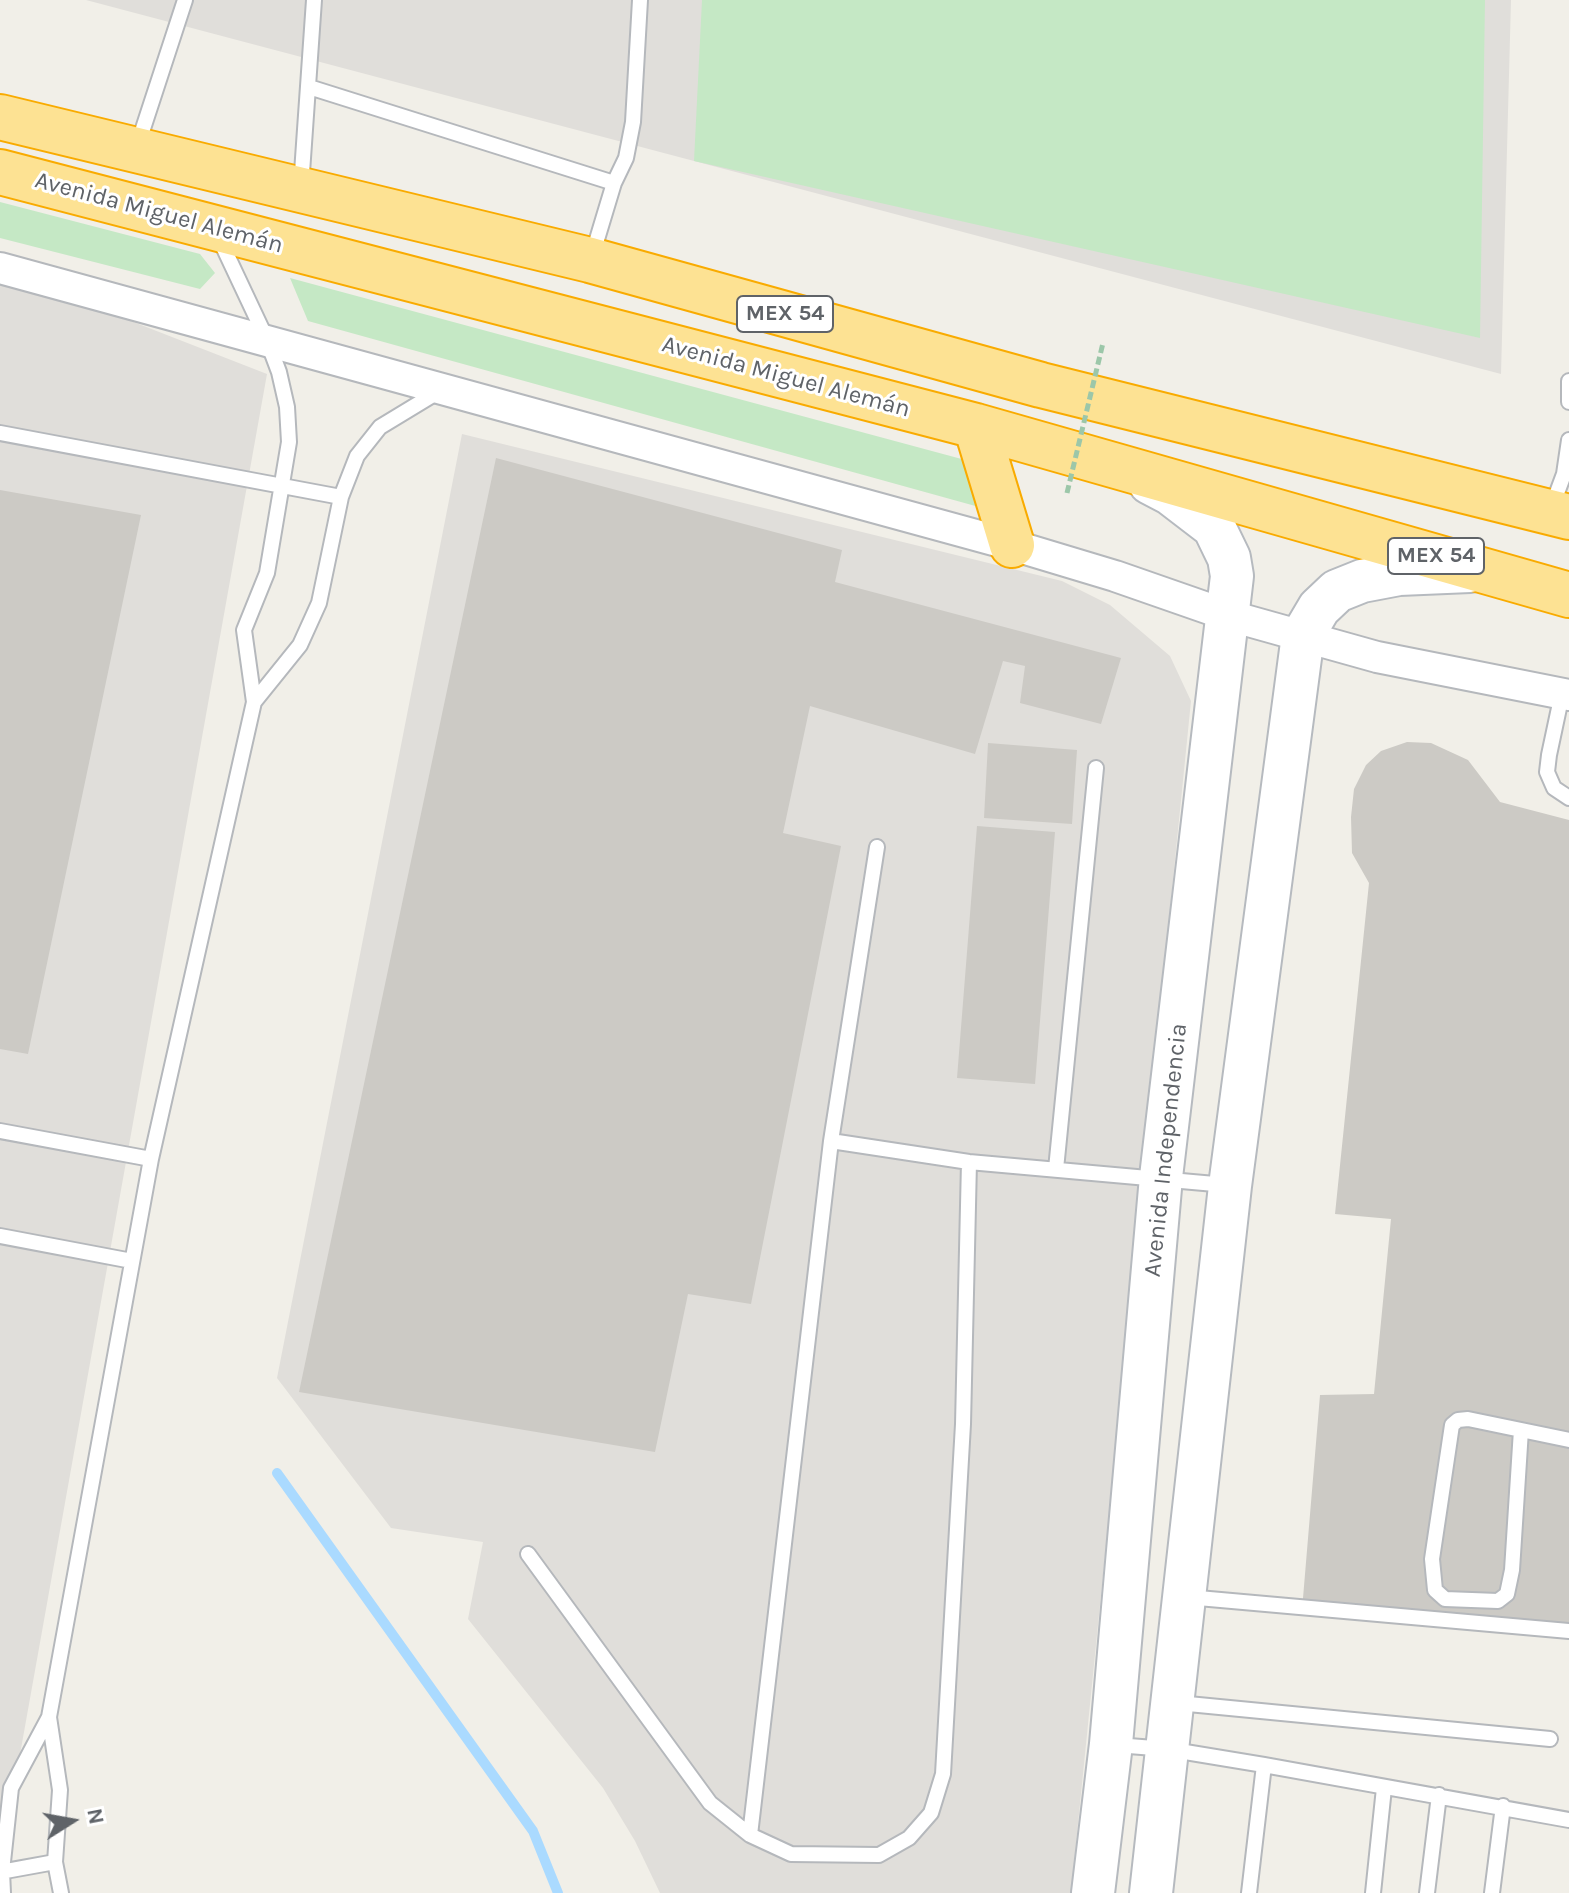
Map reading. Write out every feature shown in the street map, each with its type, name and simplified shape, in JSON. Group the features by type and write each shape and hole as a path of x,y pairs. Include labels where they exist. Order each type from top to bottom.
{"highway":[{"name":"MEX 54","path":"0,117 590,260 1041,385 1559,515"},
{"name":"Avenida Miguel Alemán","path":"0,172 976,426 1569,595"},
{"path":"976,426 1012,545"}],"street":[{"path":"0,268 1012,545 1115,576 1227,615 1377,657 1566,694"},
{"name":"Avenida Independencia","path":"1093,1893 1111,1744 1161,1177 1232,576 1229,558 1214,527 1171,494 1116,466"},
{"path":"1151,1893 1230,1186 1303,635 1319,608 1337,591 1362,581 1399,574 1485,570"}],"lane":[{"path":"136,150 185,0"},
{"path":"301,191 314,0"},
{"path":"590,260 614,183 626,158 633,122 640,0"},
{"path":"309,87 614,183"},
{"path":"3,1893 1,1871 11,1788 49,1717 151,1159 254,702 244,630 267,573 289,442 287,407 279,372 213,227"},
{"path":"1569,381 1569,402"},
{"path":"254,702 300,645 319,603 341,497 357,456 380,427 445,389"},
{"path":"0,433 341,497"},
{"path":"1559,515 1569,440"},
{"path":"1566,694 1547,772 1554,788 1569,798"},
{"path":"1056,1169 1096,768"},
{"path":"750,1835 831,1141 877,847"},
{"path":"0,1131 151,1159"},
{"path":"831,1141 969,1162 1161,1177 1230,1186"},
{"path":"528,1554 710,1803 750,1835 791,1854 879,1855 909,1838 931,1813 943,1774 963,1424 969,1162"},
{"path":"0,1236 132,1261"},
{"path":"1521,1430 1512,1570 1507,1594 1498,1601 1445,1599 1435,1590 1432,1559 1452,1425 1458,1420 1468,1419 1521,1430 1569,1440"},
{"path":"1185,1597 1569,1631"},
{"path":"1173,1703 1550,1739"},
{"path":"49,1717 60,1790 55,1862 61,1893"},
{"path":"1111,1744 1167,1749 1264,1765 1569,1820"},
{"path":"1249,1893 1264,1765"},
{"path":"1373,1893 1384,1788"},
{"path":"1427,1893 1439,1795"},
{"path":"1492,1893 1503,1806"},
{"path":"1,1871 55,1862"}],"path":[{"path":"1067,493 1103,343"}],"shaded area":[{"path":"86,0 1511,0 1501,374 694,161"},
{"path":"0,270 267,374 0,1866"},
{"path":"462,434 1062,581 1110,605 1170,656 1191,701 1071,1893 660,1893 635,1841 603,1788 468,1619 483,1542 391,1528 277,1378"}],"green space":[{"path":"702,0 1485,0 1480,338 694,161"},
{"path":"0,202 200,254 215,273 200,289 0,238"},
{"path":"290,278 969,461 997,512 308,321"}],"building":[{"path":"496,458 842,550 835,582 1121,658 1101,724 1020,703 1025,666 1003,661 975,754 810,706 783,833 841,846 751,1304 688,1294 655,1452 299,1392"},
{"path":"0,490 141,515 28,1054 0,1049"},
{"path":"1407,742 1431,743 1468,760 1500,802 1569,820 1569,1638 1302,1610 1320,1395 1374,1394 1391,1219 1335,1214 1369,883 1352,853 1354,789 1366,765 1381,751"},
{"path":"988,743 1077,750 1072,824 984,818"},
{"path":"977,826 1055,832 1035,1084 957,1078"}],"waterway":[{"path":"277,1473 533,1831 558,1893"}]}
